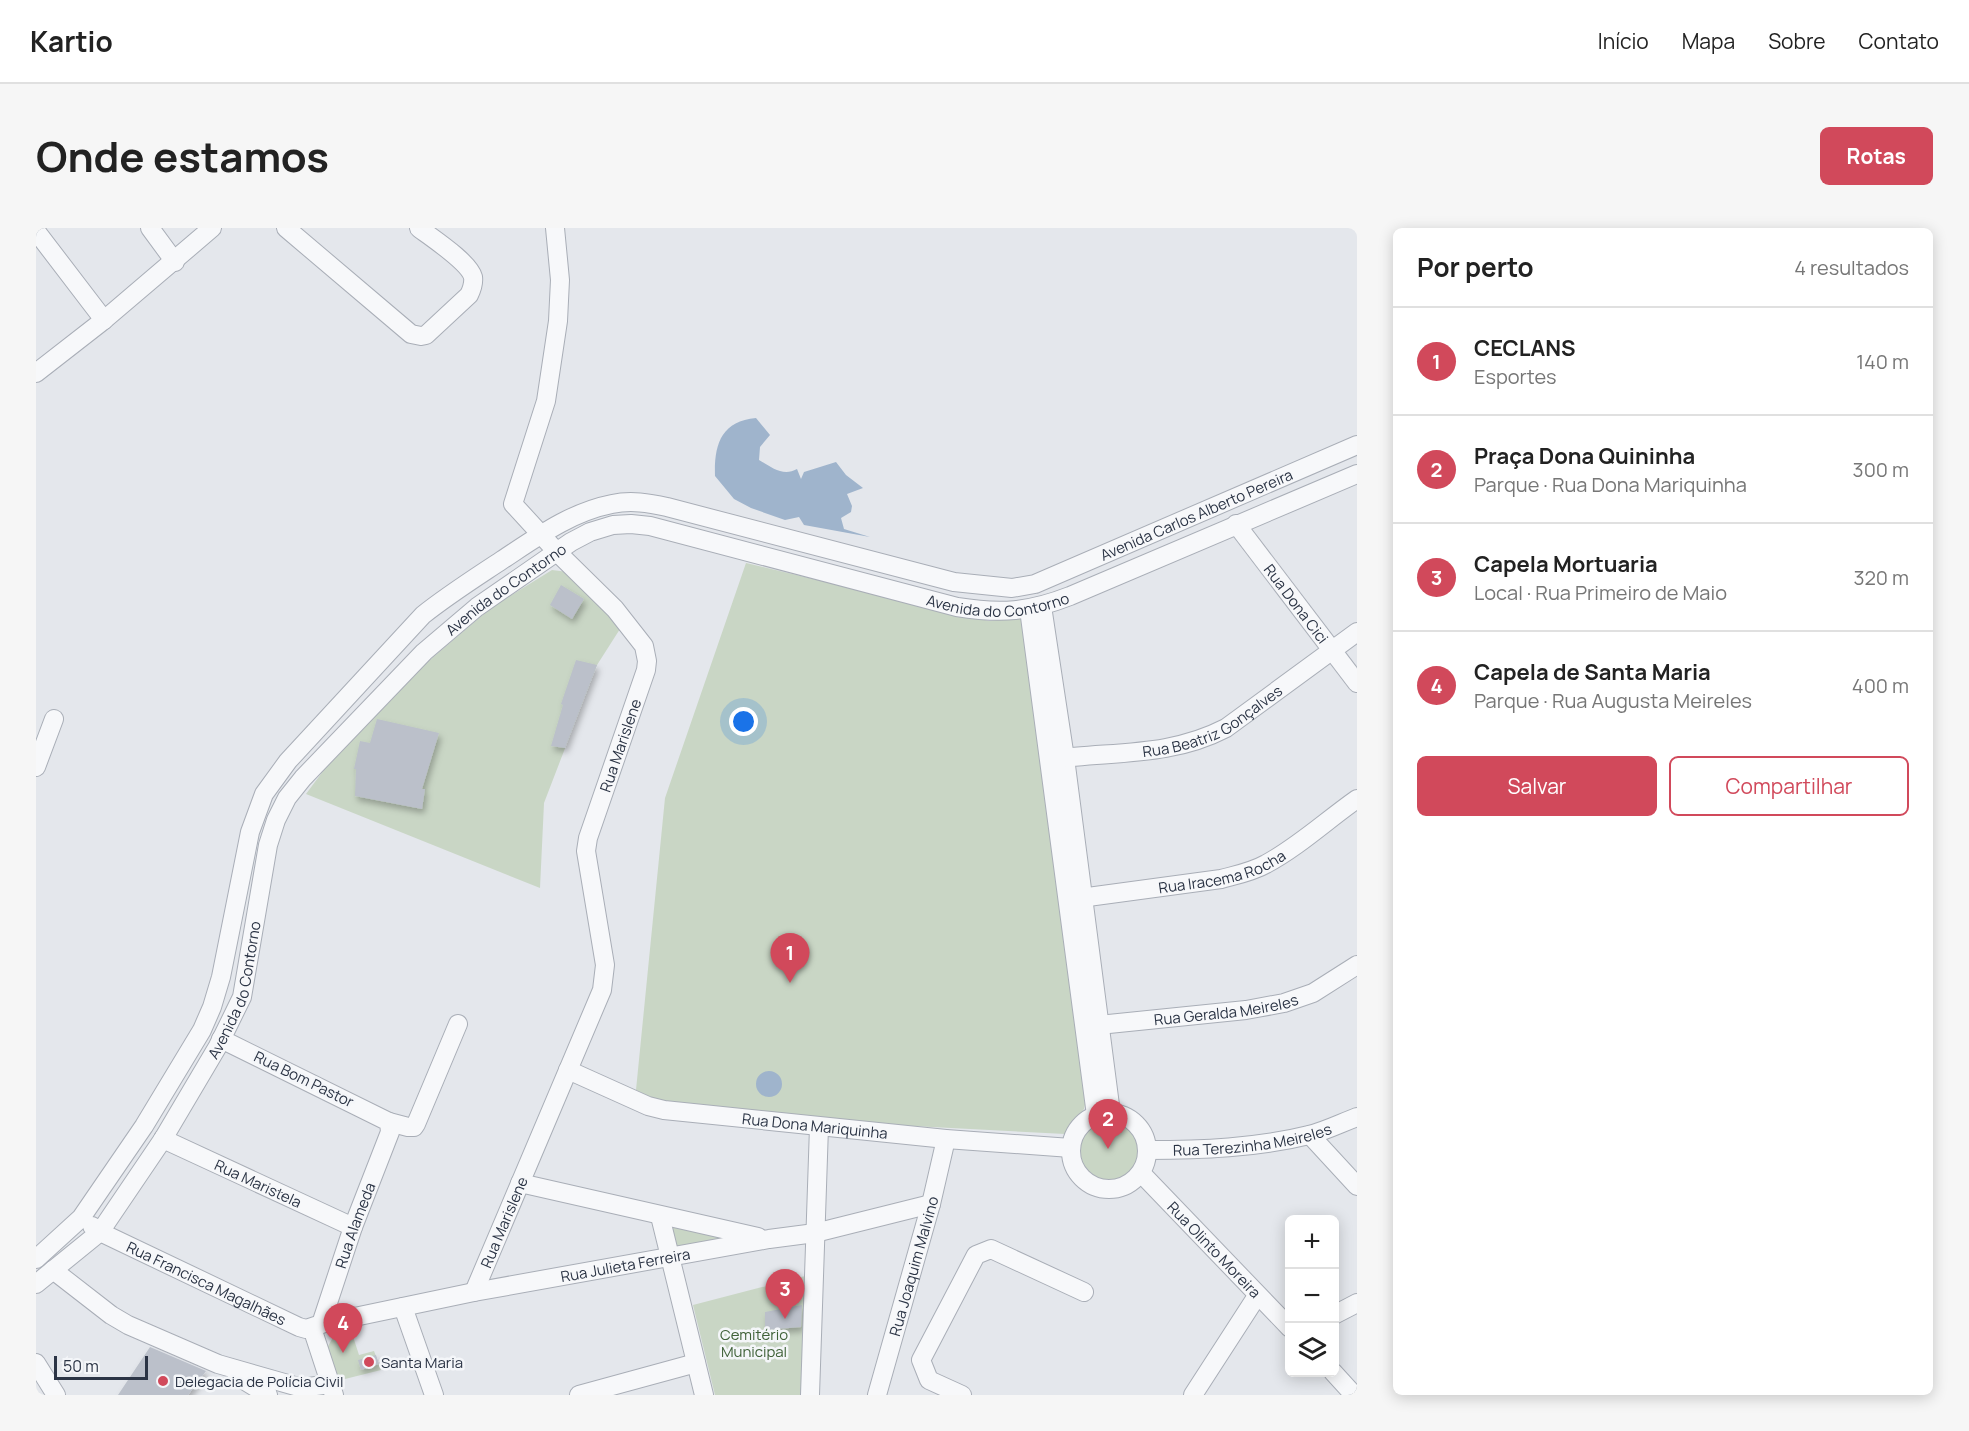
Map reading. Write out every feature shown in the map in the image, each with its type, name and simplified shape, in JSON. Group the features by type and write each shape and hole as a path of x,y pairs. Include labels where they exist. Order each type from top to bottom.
{"street":[{"path":"150,228 175,262"},
{"path":"36,373 175,262 212,228"},
{"path":"286,228 411,334 421,336 426,335 469,295 473,288 473,279 470,271 461,261 419,228"},
{"name":"Rua Marislene","path":"474,1292 602,990 605,965 586,860 588,838 648,661 644,646 615,609 540,535 513,504 548,390 560,290 555,228"},
{"path":"36,231 104,320"},
{"name":"Avenida Carlos Alberto Pereira","path":"36,1259 81,1218 175,1077 202,1030 212,1007 227,952 250,832 264,794 288,761 406,632 443,599 540,535 572,516 614,503 638,502 667,507 954,582 1012,588 1035,584 1357,445"},
{"name":"Avenida do Contorno","path":"36,1284 100,1232 164,1139 221,1039 242,997 268,845 276,820 288,798 303,778 424,652 477,607 557,552 590,532 613,525 650,526 957,607 982,611 1036,608 1357,474"},
{"name":"Rua Dona Cici","path":"1236,524 1357,683"},
{"path":"1036,608 1104,1114"},
{"path":"406,632 424,652"},
{"name":"Rua Beatriz Gonçalves","path":"1057,759 1160,750 1186,745 1208,737 1226,728 1357,632"},
{"path":"36,767 54,719"},
{"name":"Rua Iracema Rocha","path":"1076,898 1221,879 1244,873 1280,855 1357,799"},
{"name":"Rua Geralda Meireles","path":"1092,1026 1246,1010 1284,1003 1313,993 1357,965"},
{"path":"388,1120 414,1127 458,1024"},
{"name":"Rua Bom Pastor","path":"221,1039 388,1120"},
{"name":"Rua Dona Mariquinha","path":"568,1070 656,1108 819,1127 1071,1148"},
{"path":"1104,1114 1132,1120 1145,1139 1147,1150 1146,1162 1141,1173 1121,1188 1108,1190 1096,1188 1077,1172 1072,1160 1071,1148 1073,1137 1079,1128 1087,1120 1104,1114"},
{"name":"Rua Terezinha Meireles","path":"1147,1150 1220,1148 1310,1135 1357,1117"},
{"name":"Rua Alameda","path":"317,1326 390,1132 388,1120"},
{"path":"810,1395 819,1127"},
{"path":"1310,1135 1357,1186"},
{"name":"Rua Maristela","path":"164,1139 353,1227"},
{"name":"Rua Joaquim Malvino","path":"878,1395 931,1204 946,1139"},
{"name":"Rua Olinto Moreira","path":"1141,1173 1285,1323"},
{"path":"520,1183 769,1239"},
{"name":"Rua Julieta Ferreira","path":"317,1326 474,1292 769,1239 815,1233 931,1204"},
{"path":"660,1216 704,1395"},
{"name":"Rua Francisca Magalhães","path":"81,1218 100,1232 299,1327 317,1326"},
{"path":"962,1395 929,1380 921,1360 976,1255 991,1249 1084,1292"},
{"path":"53,1270 111,1315 128,1325 218,1364 302,1388 332,1390 317,1326"},
{"path":"1193,1395 1257,1296"},
{"path":"1339,1314 1357,1303"},
{"path":"403,1307 434,1395"},
{"path":"36,1363 56,1395"},
{"path":"579,1395 696,1363"},
{"path":"218,1364 268,1395"},
{"path":"1338,1377 1354,1395"}],"green space":[{"path":"746,563 989,621 1030,616 1089,1088 1084,1109 1065,1134 836,1122 663,1103 636,1090 665,798"},
{"path":"552,570 568,572 610,613 620,629 597,665 544,803 540,888 306,794 344,743 412,675 492,607"},
{"path":"1108,1117 1120,1120 1131,1127 1138,1138 1141,1150 1138,1162 1131,1173 1120,1180 1108,1183 1096,1180 1085,1173 1078,1162 1075,1150 1078,1138 1085,1127 1096,1120"},
{"path":"666,1226 743,1238 677,1250"},
{"name":"Cemitério Municipal","path":"805,1276 803,1395 715,1395 693,1305"},
{"path":"349,1324 359,1355 374,1351 381,1370 337,1381 327,1348 337,1330"}],"water":[{"path":"756,418 770,435 760,447 759,460 782,472 797,469 801,479 804,472 836,462 846,475 863,488 847,494 852,506 851,512 841,518 844,529 870,537 804,525 799,517 785,520 751,508 734,499 715,476 718,445 727,429 744,420"},
{"path":"769,1071 778,1075 782,1084 778,1093 769,1097 760,1093 756,1084 760,1075"}],"building":[{"path":"561,585 584,599 572,619 550,605"},
{"path":"576,660 597,665 565,748 551,746 563,705 561,704"},
{"path":"377,719 439,733 422,789 425,789 422,809 355,796 356,769 354,769 360,741 370,743"},
{"path":"802,1305 801,1327 765,1330 765,1312"},
{"name":"Delegacia de Polícia Civil","path":"150,1347 206,1371 188,1395 118,1395"},
{"name":"Santa Maria","path":"376,1355 379,1364 361,1370 358,1360"}],"place":[{"name":"CECLANS","path":"790,983"},
{"name":"Praça Dona Quininha","path":"1108,1149"},
{"name":"Capela Mortuaria","path":"785,1319"},
{"name":"Capela de Santa Maria","path":"343,1353"},
{"name":"Santa Maria","path":"369,1362"},
{"name":"Delegacia de Polícia Civil","path":"163,1381"}]}
